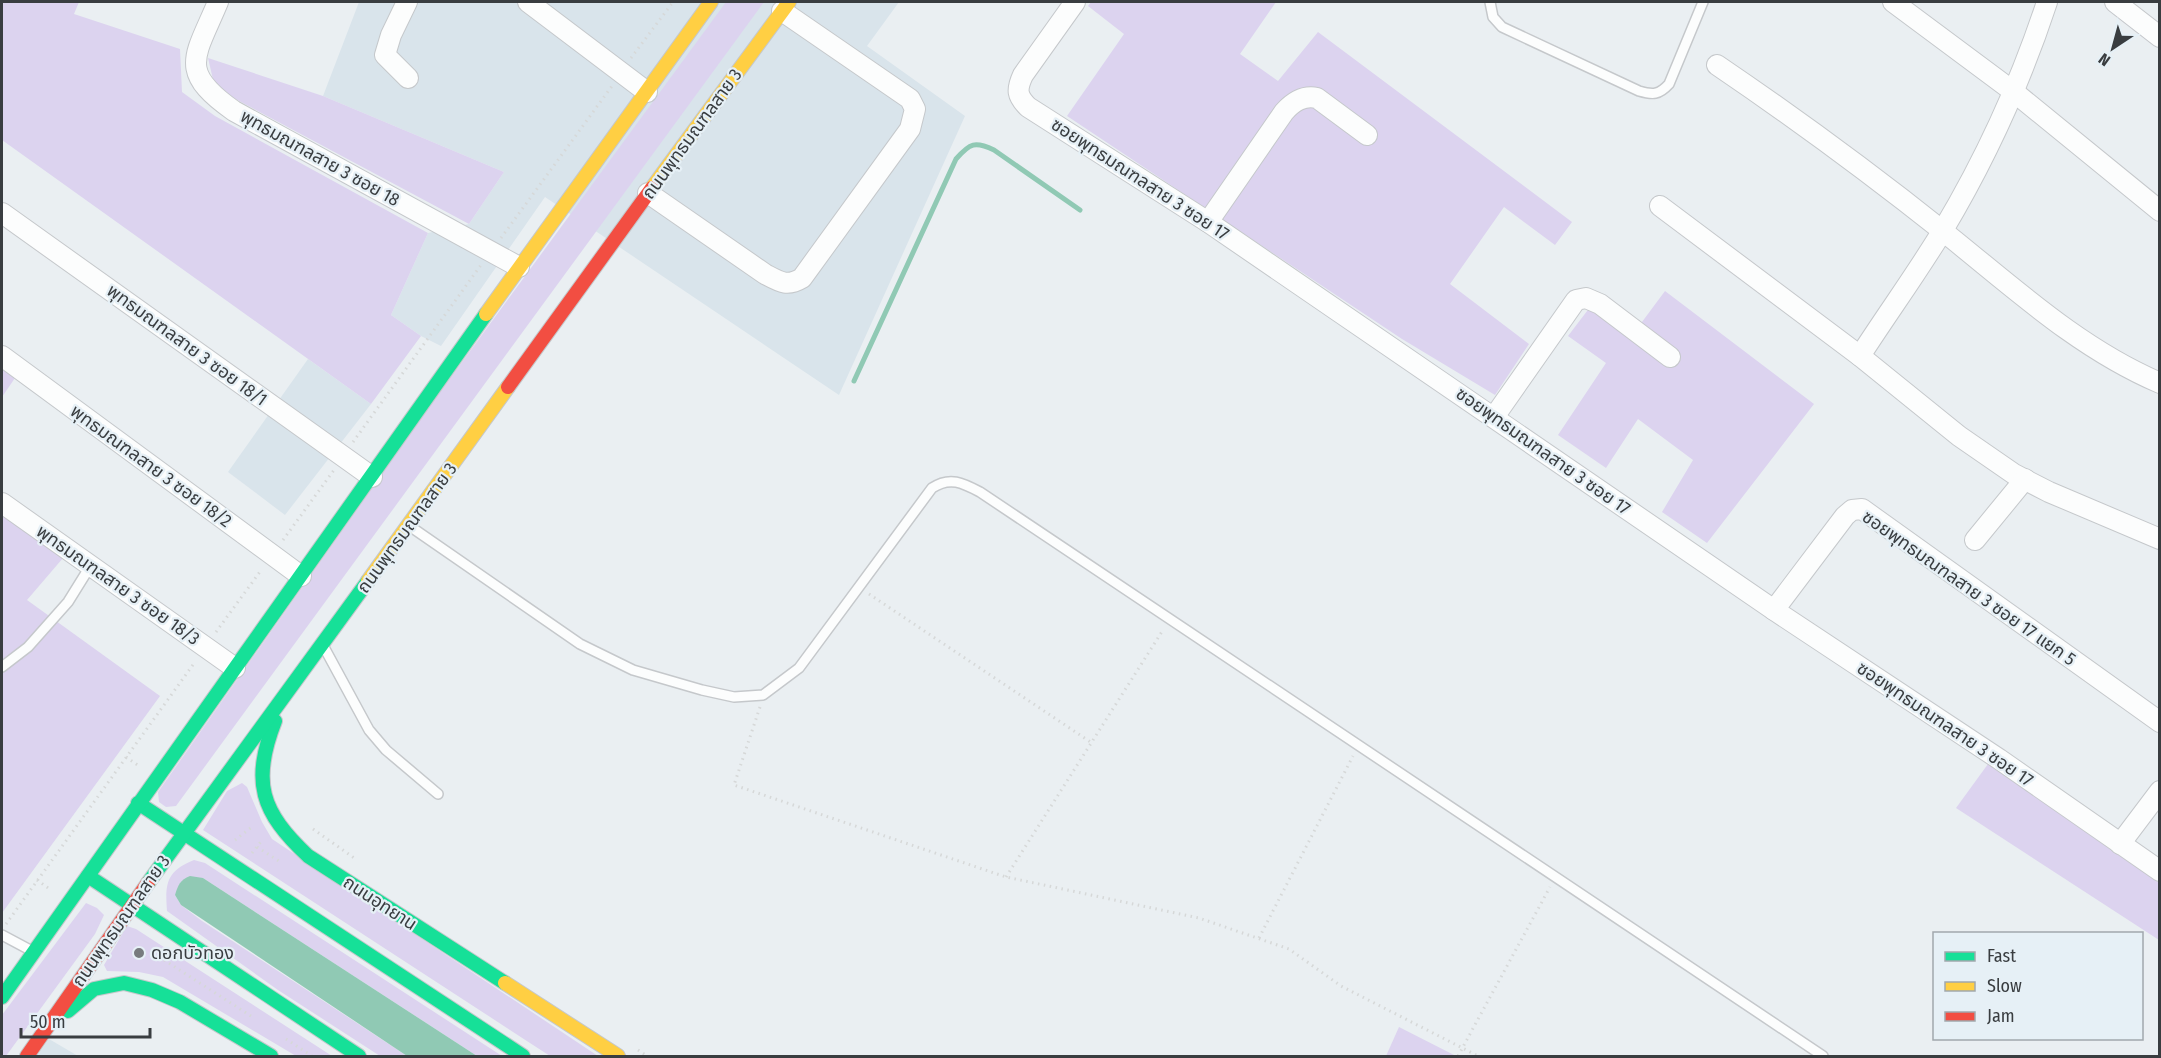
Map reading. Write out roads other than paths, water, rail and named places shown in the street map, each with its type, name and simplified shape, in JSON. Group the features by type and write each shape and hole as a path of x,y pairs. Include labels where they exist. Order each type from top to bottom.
{"main road":[{"path":"2,997 519,267 711,2"},
{"name":"ถนนพุทธมณฑลสาย 3","path":"27,1056 183,833 786,6"},
{"name":"ถนนอุทยาน","path":"295,682 272,729 261,771 267,804 288,840 308,856 618,1056"},
{"path":"138,803 523,1056"},
{"path":"88,876 359,1056"},
{"path":"27,1056 72,1007 94,989 124,983 152,990 180,1002 267,1054 276,1056"}],"street":[{"name":"พุทธมณฑลสาย 3 ซอย 18","path":"218,2 197,54 196,69 200,82 213,96 234,111 519,267"},
{"path":"407,2 391,35 385,55 408,78"},
{"path":"528,2 647,92"},
{"name":"ซอยพุทธมณฑลสาย 3 ซอย 17","path":"1075,2 1023,75 1017,92 1028,107 1208,222 1774,610 1999,759 2160,871"},
{"path":"1893,2 2014,92 2160,211"},
{"path":"1860,356 1942,231 1973,175 2014,92 2047,2"},
{"path":"2115,2 2160,37"},
{"path":"648,193 765,274 780,282 792,283 802,278 910,129 915,109 910,99 786,6"},
{"path":"1717,64 1769,100 1942,231 2061,327 2107,357 2160,383"},
{"path":"1208,222 1284,112 1299,100 1309,96 1317,98 1367,135"},
{"path":"1660,206 1860,356 1959,436 2014,474 2049,492 2160,539"},
{"name":"พุทธมณฑลสาย 3 ซอย 18/1","path":"2,213 372,477"},
{"path":"1494,417 1576,300 1586,298 1600,304 1670,357"},
{"name":"พุทธมณฑลสาย 3 ซอย 18/2","path":"2,356 301,576"},
{"path":"1975,540 2025,479"},
{"name":"พุทธมณฑลสาย 3 ซอย 18/3","path":"2,503 235,668"},
{"name":"ซอยพุทธมณฑลสาย 3 ซอย 17 แยก 5","path":"1774,610 1845,516 1852,510 1862,509 2160,722"},
{"path":"2120,844 2160,791"}],"lane":[{"path":"1490,2 1493,17 1502,27 1652,95 1662,92 1669,84 1703,2"},
{"path":"409,525 580,644 633,670 734,698 763,695 800,668 932,488 938,484 956,481 980,492 1823,1056"},
{"path":"2,667 28,647 68,602 90,565"},
{"path":"323,644 369,730 386,750 438,794"},
{"path":"2,936 34,952"}],"waterway":[{"path":"854,381 956,159 965,150 973,145 982,145 994,150 1080,210"}],"place":[{"name":"ดอกบัวทอง","path":"139,953"}]}
